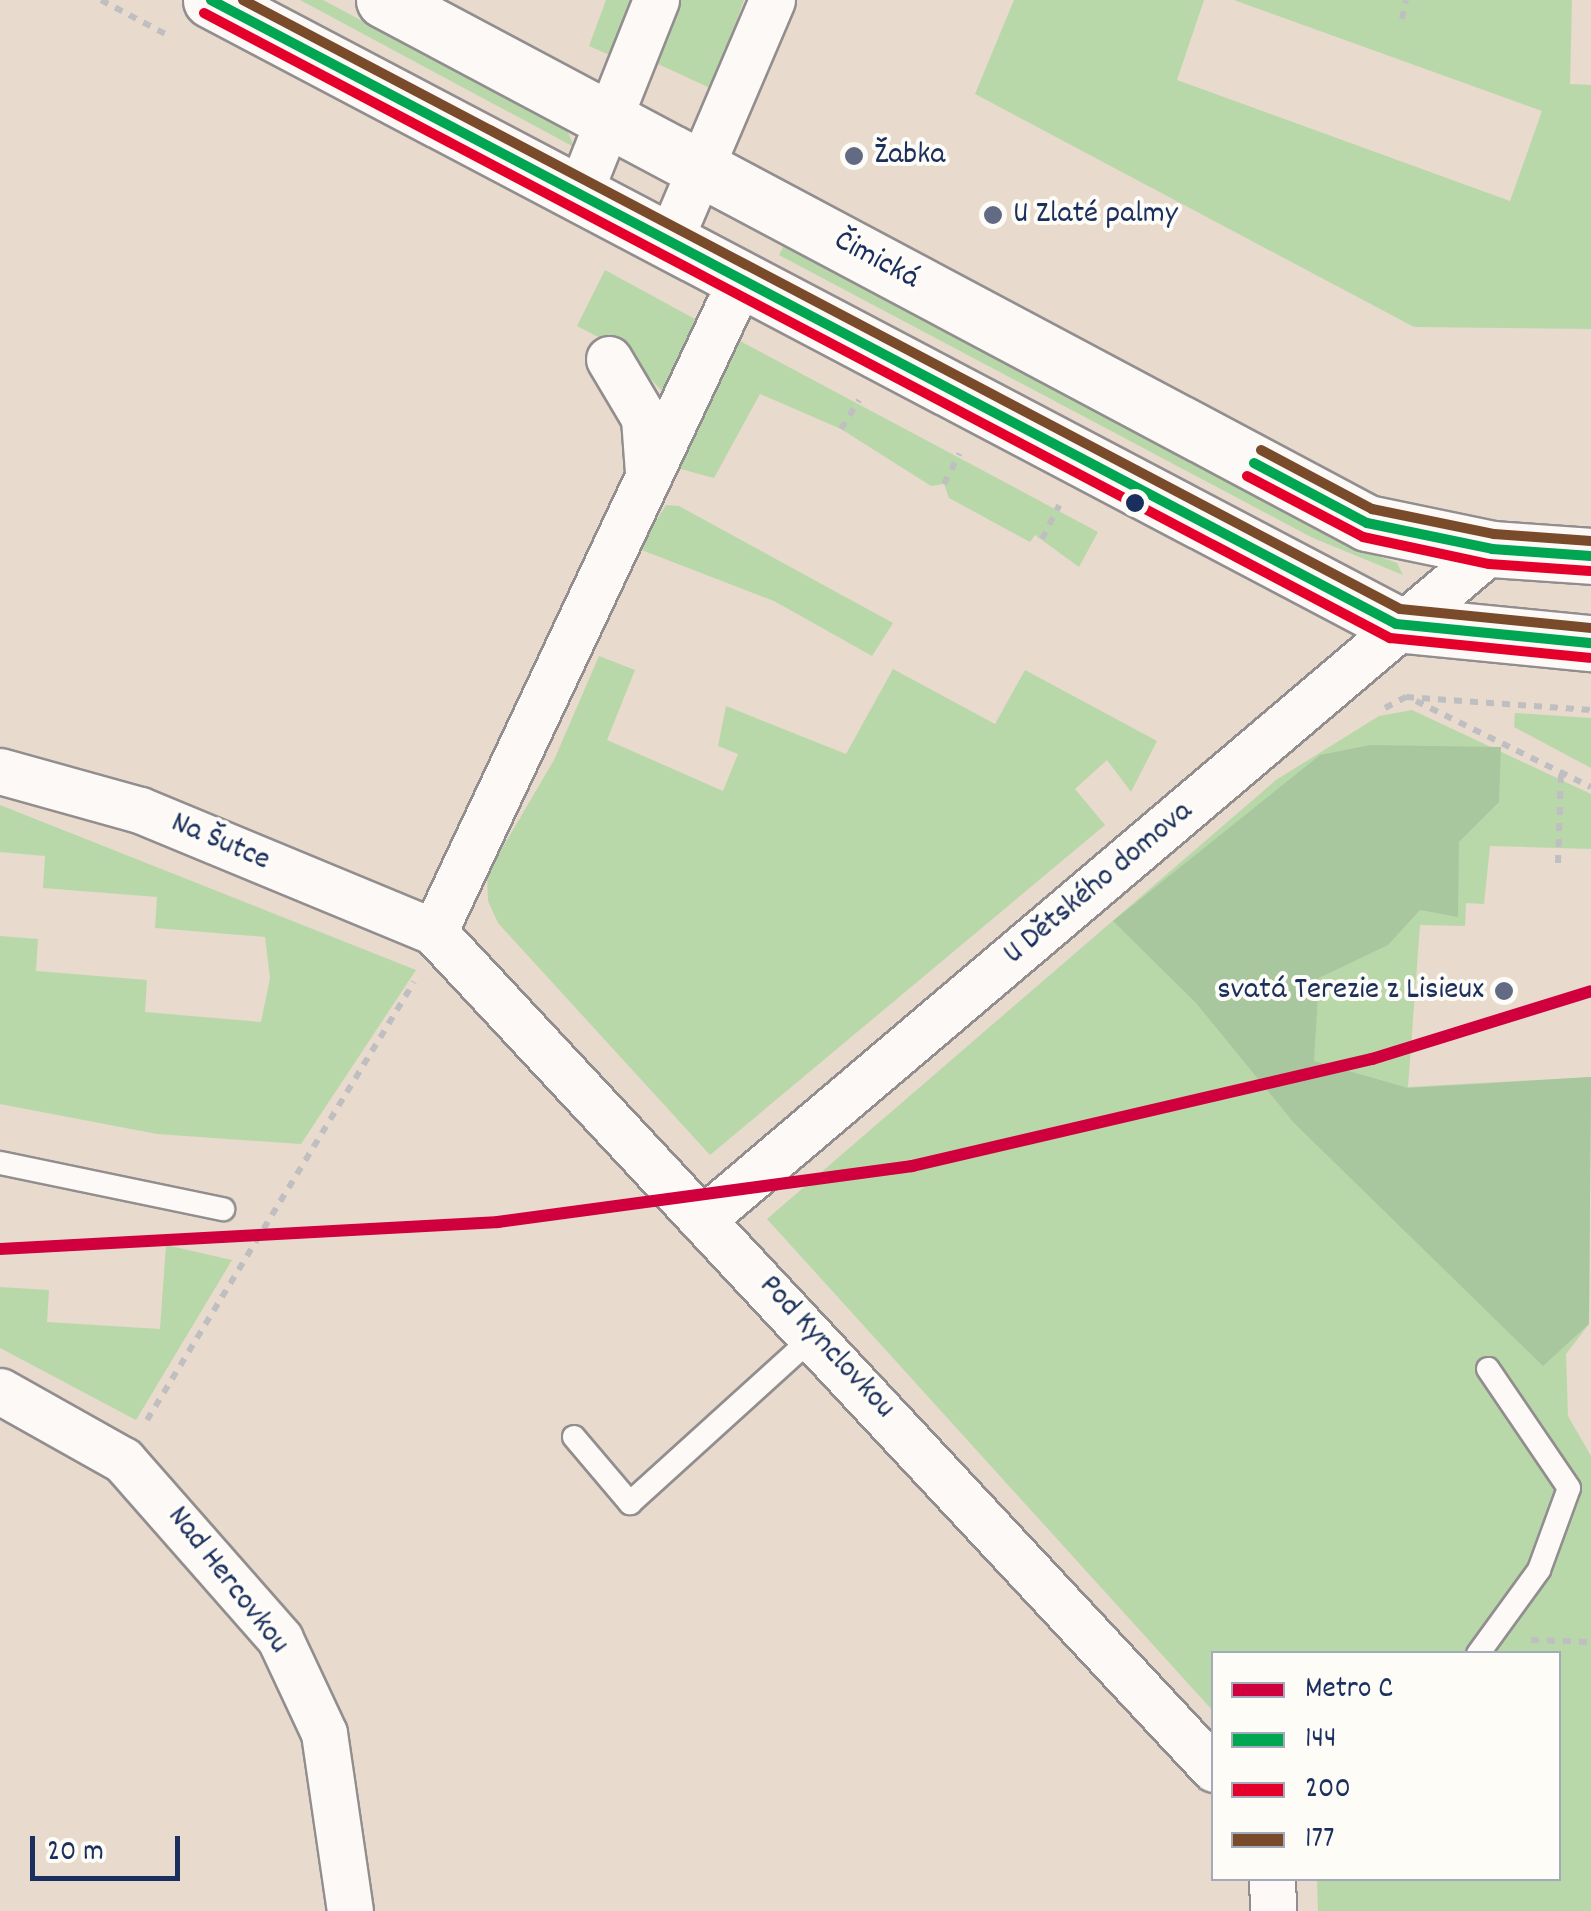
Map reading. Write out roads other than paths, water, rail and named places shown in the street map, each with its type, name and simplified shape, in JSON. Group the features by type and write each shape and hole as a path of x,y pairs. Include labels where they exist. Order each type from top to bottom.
{"main road":[{"name":"Čimická","path":"384,0 1366,522 1492,549 1591,556"},
{"path":"200,24 578,196 1396,624 1591,643"}],"street":[{"path":"578,196 656,0"},
{"path":"668,244 705,171 772,0"},
{"path":"434,932 728,307"},
{"path":"609,359 644,418 648,474"},
{"name":"U Dětského domova","path":"704,1218 1396,624 1492,549"},
{"name":"Na Šutce","path":"0,770 140,810 434,932"},
{"name":"Pod Kynclovkou","path":"434,932 815,1335 1211,1766"},
{"name":"Nad Hercovkou","path":"0,1391 123,1460 280,1639 324,1733 350,1911"},
{"path":"1272,1881 1273,1911"}],"lane":[{"path":"0,1163 223,1208"},
{"path":"574,1438 630,1503 815,1335"},
{"path":"1486,1646 1538,1570 1568,1488 1488,1369"}],"metro line":[{"name":"C","path":"0,1249 498,1222 912,1166 1372,1059 1591,991"}],"place":[{"name":"Žabka","path":"854,156"},
{"name":"U Zlaté palmy","path":"993,215"},
{"name":"svatá Terezie z Lisieux","path":"1504,991"}]}
